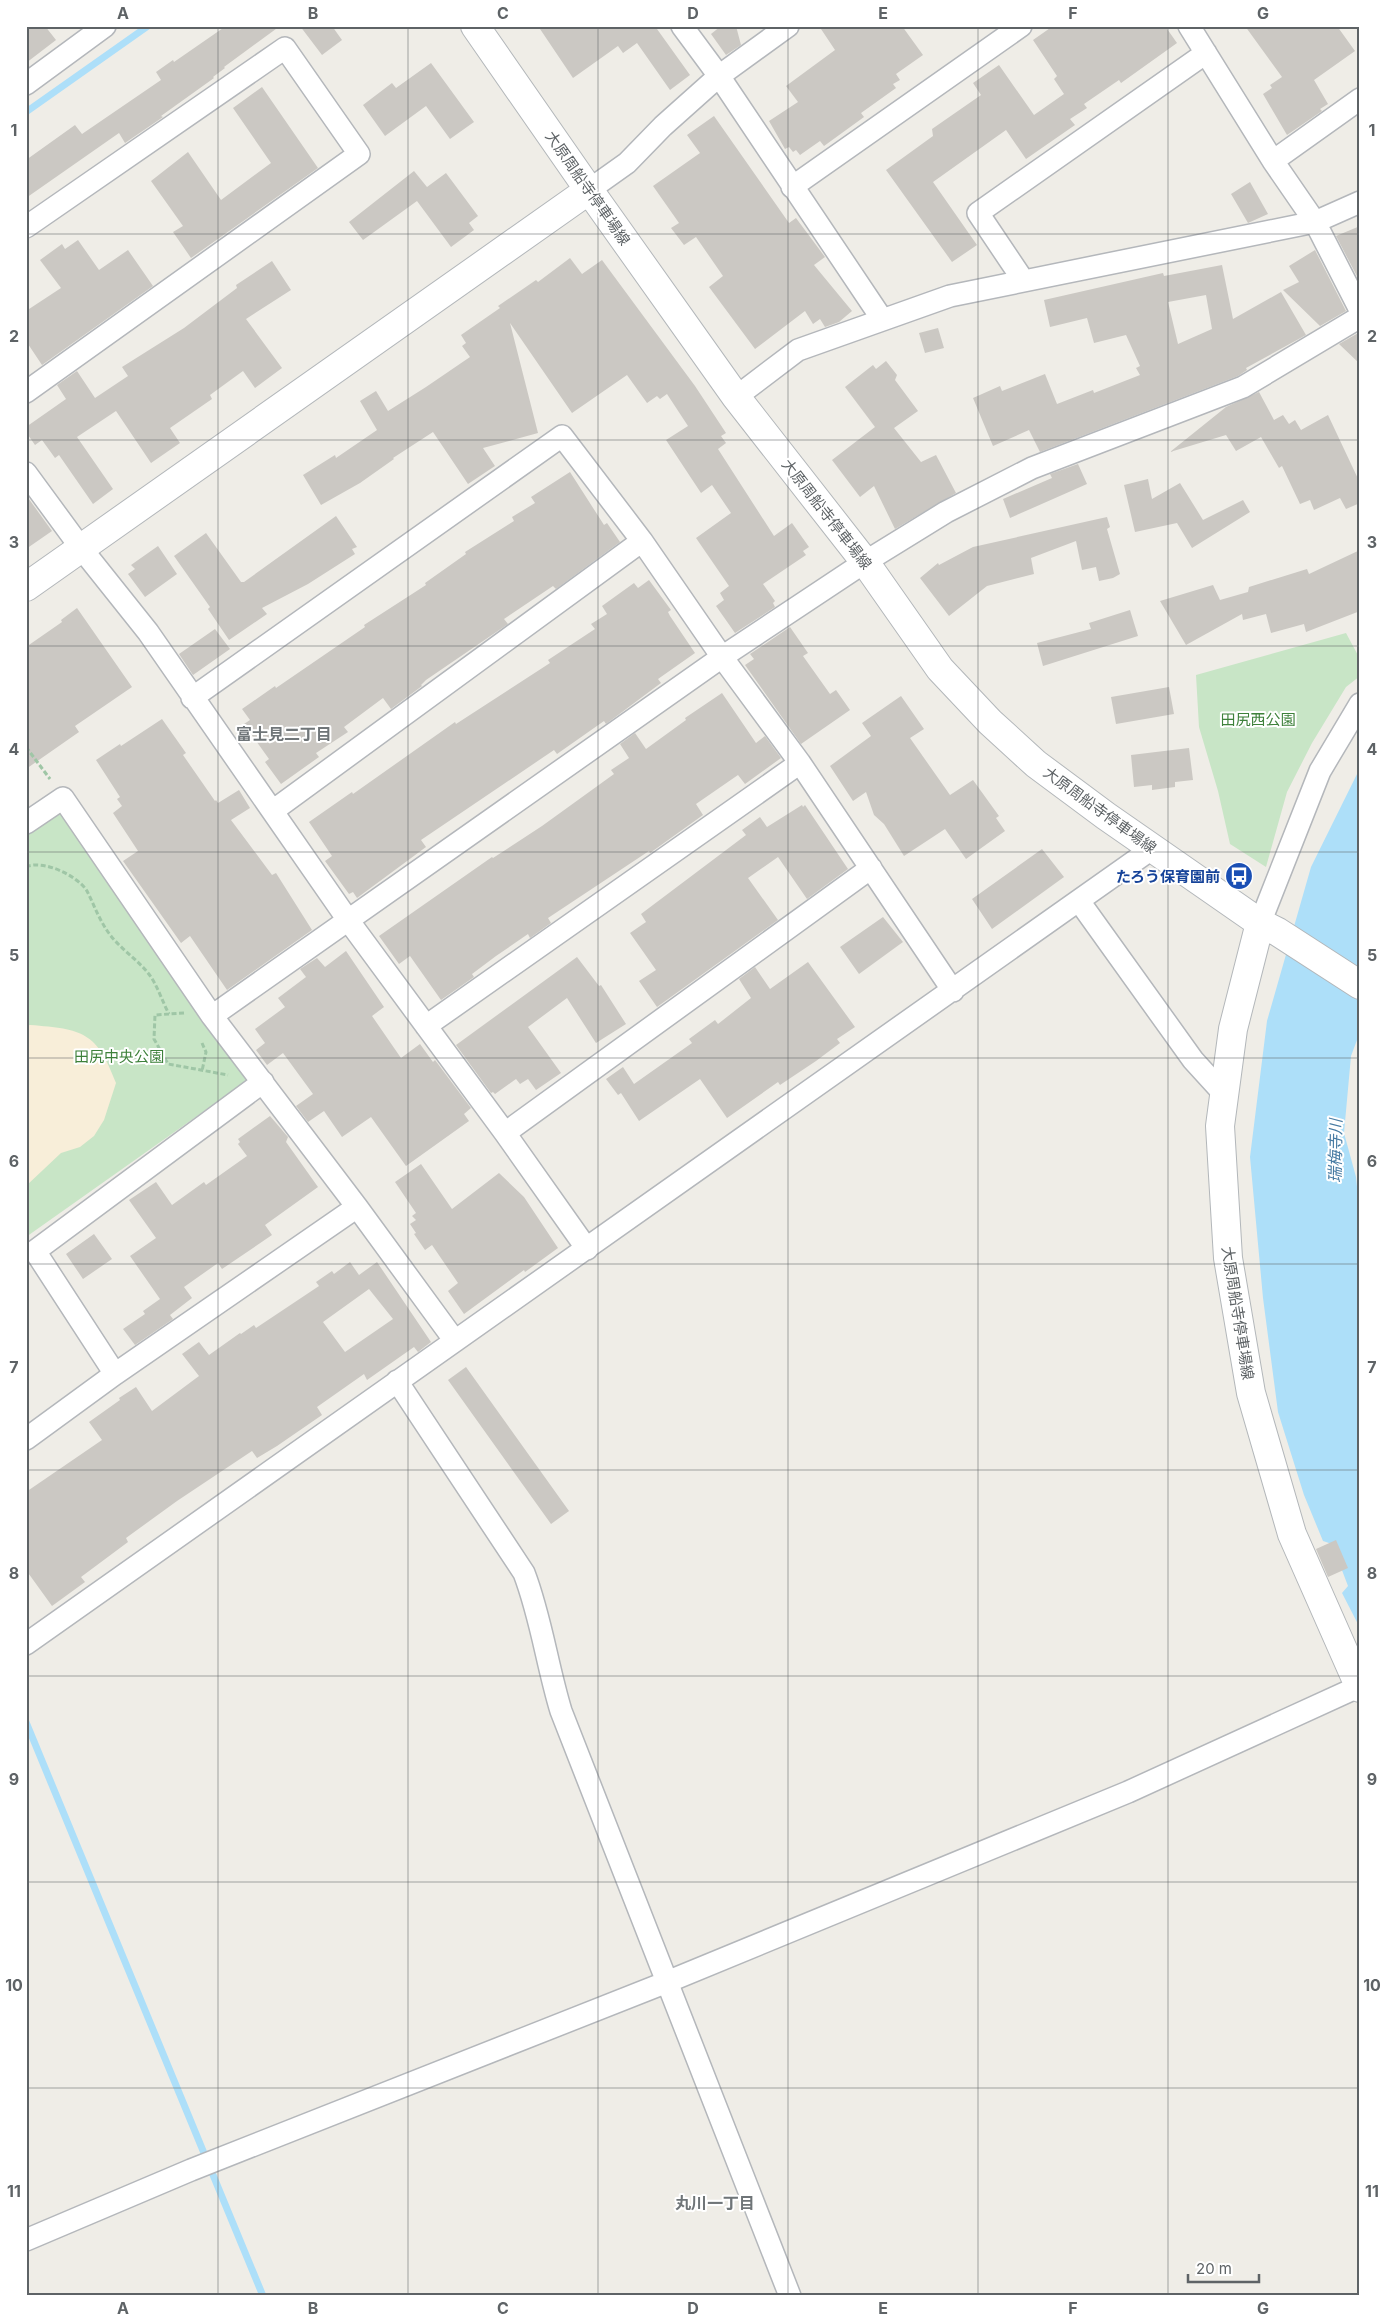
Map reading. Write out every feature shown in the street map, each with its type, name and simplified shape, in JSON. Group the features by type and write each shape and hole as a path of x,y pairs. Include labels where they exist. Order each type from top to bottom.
{"main road":[{"name":"大原周船寺停車場線","path":"475,26 736,397 865,562 940,669 990,722 1036,764 1269,928 1233,1029 1220,1126 1228,1258 1251,1393 1292,1534 1360,1687"},
{"path":"26,587 589,190"},
{"path":"1269,928 1360,985"}],"street":[{"path":"26,84 105,26"},
{"path":"682,26 719,76 882,319"},
{"path":"589,190 627,163 663,126 719,76 788,26"},
{"path":"792,187 1022,26"},
{"path":"1189,26 1273,161 1315,222 1360,310"},
{"path":"26,228 285,48 359,154 26,392"},
{"path":"1023,280 978,213 1206,53"},
{"path":"1273,161 1360,99"},
{"path":"736,397 798,350 950,296 1315,222 1360,202"},
{"path":"212,1016 722,657 865,562 946,512 1032,468 1243,386 1360,317"},
{"path":"192,698 562,436 642,542 722,657 800,763 953,991"},
{"path":"26,473 80,548 148,632 192,698 274,810 348,920 505,1133 587,1249"},
{"path":"274,810 642,542"},
{"path":"1269,928 1320,771 1360,704"},
{"path":"426,1026 800,763"},
{"path":"26,823 63,798 212,1016 357,1207 455,1341"},
{"path":"26,1644 1154,848"},
{"path":"505,1133 871,868"},
{"path":"1079,901 1193,1060 1224,1094"},
{"path":"115,1374 35,1251 263,1082"},
{"path":"26,1439 115,1374 357,1207"},
{"path":"397,1381 524,1573 533,1598 551,1680 561,1711 790,2296"},
{"path":"26,2240 191,2170 667,1982 1128,1792 1360,1687"}],"path":[{"path":"26,747 63,798"},
{"path":"26,867 31,865 50,867 68,874 86,890 107,932 123,951 149,974 169,1014"},
{"path":"189,1020 185,1013 155,1015 154,1039 168,1064 263,1082"},
{"path":"201,1040 206,1052 202,1071"}],"green space":[{"name":"田尻西公園","path":"1346,633 1360,659 1360,676 1346,687 1312,743 1287,792 1266,867 1230,844 1218,791 1199,727 1196,675"},
{"name":"田尻中央公園","path":"59,812 248,1080 26,1237 26,835"}],"sand":[{"path":"26,1026 63,1029 86,1036 102,1053 116,1083 104,1120 94,1136 80,1147 61,1153 26,1186"}],"water":[{"name":"瑞梅寺川","path":"1360,768 1360,1032 1351,1056 1344,1133 1356,1177 1360,1216 1360,1628 1342,1593 1348,1586 1332,1544 1323,1541 1304,1495 1278,1412 1263,1298 1250,1157 1267,1021 1311,867"}],"building":[{"path":"26,26 45,26 56,40 26,63"},
{"path":"226,26 280,26 224,67 214,78 161,116 163,117 125,143 119,133 26,198 26,160 75,125 82,134 161,80 156,72 173,60 174,62"},
{"path":"300,26 332,26 342,40 322,55"},
{"path":"538,26 661,26 657,29 690,75 670,90 637,43 623,53 618,46 573,78"},
{"path":"721,26 736,26 741,45 726,55 711,34"},
{"path":"819,26 902,26 923,55 896,74 900,80 893,84 896,88 861,113 864,117 824,146 820,141 800,155 796,150 793,152 789,147 785,149 769,121 798,102 786,86 835,50"},
{"path":"1053,26 1165,26 1177,43 1121,83 1119,80 1084,104 1087,108 1070,119 1075,125 1026,159 1006,130 933,182 977,245 952,262 886,170 933,136 932,129 981,95 973,83 999,65 1034,115 1064,94 1054,79 1057,76 1033,40"},
{"path":"1245,26 1337,26 1355,51 1314,80 1328,104 1320,109 1322,111 1287,135 1263,94 1272,88 1270,85 1282,77"},
{"path":"431,63 474,122 450,139 426,106 385,136 363,105 392,83 396,88"},
{"path":"262,87 318,168 191,258 173,232 183,226 151,181 188,152 221,200 271,163 233,108"},
{"path":"714,116 789,223 796,218 825,257 814,265 852,311 839,322 825,327 820,319 813,324 805,311 755,349 709,287 723,276 696,237 684,245 671,228 679,223 653,186 700,153 687,135"},
{"path":"414,171 427,187 446,173 478,216 469,223 474,230 451,247 417,201 363,240 349,222"},
{"path":"1250,182 1268,214 1248,223 1231,194"},
{"path":"1360,226 1360,282 1336,236"},
{"path":"78,240 99,270 128,250 153,286 42,365 26,341 26,311 61,288 40,260 62,244 65,249"},
{"path":"1315,250 1346,311 1320,326 1283,290 1299,282 1289,266"},
{"path":"570,258 582,274 602,260 695,386 726,433 721,436 726,443 718,449 774,536 792,523 809,547 803,551 806,555 763,584 775,601 773,603 775,607 735,633 716,606 724,600 720,593 729,586 696,538 731,513 712,485 701,493 666,440 688,426 667,394 660,399 657,396 647,403 627,375 572,413 510,323 538,433 483,448 495,466 468,484 433,432 393,458 360,483 321,505 303,475 335,455 336,458 377,430 360,401 376,391 388,411 426,387 470,357 462,346 466,343 461,335 500,308 498,306 536,280 538,282"},
{"path":"272,261 291,290 246,319 282,368 255,388 243,371 210,395 212,399 170,428 180,443 151,463 116,411 77,437 113,489 93,504 59,455 55,458 42,440 35,445 26,432 26,427 66,399 57,385 77,371 95,398 128,376 122,367 184,328 237,288 236,285"},
{"path":"1222,265 1233,319 1281,292 1306,335 1246,368 1247,370 1238,376 1040,452 1029,430 993,446 973,398 1000,386 1002,391 1045,374 1057,404 1093,390 1094,393 1140,375 1136,368 1140,366 1126,335 1094,343 1087,318 1050,327 1044,300 1163,273 1164,276","holes":["1206,295 1212,329 1178,344 1168,302"]},
{"path":"938,328 944,348 925,353 919,333"},
{"path":"1360,332 1360,364 1339,344"},
{"path":"886,361 897,375 895,380 918,411 894,428 921,462 936,455 956,493 895,529 874,486 860,497 832,460 875,427 845,387 873,365 876,369"},
{"path":"1259,392 1274,420 1283,415 1289,424 1295,420 1301,430 1328,415 1360,483 1360,503 1346,509 1340,498 1314,510 1310,500 1300,504 1282,466 1279,468 1261,437 1236,451 1226,435 1170,452 1226,407"},
{"path":"1078,464 1087,484 1010,518 1003,499 1052,478 1050,474"},
{"path":"570,472 604,525 607,523 620,542 556,589 553,586 504,619 508,624 426,680 422,686 391,709 383,698 344,727 348,732 316,753 319,757 281,784 265,762 269,759 244,724 250,720 242,709 275,686 276,688 365,627 364,625 426,585 425,583 466,554 465,552 514,521 512,517 535,503 531,497"},
{"path":"1148,479 1152,499 1180,483 1203,520 1243,500 1250,512 1192,548 1177,523 1135,532 1124,485"},
{"path":"26,495 52,531 26,549"},
{"path":"336,516 357,547 352,549 355,554 308,584 262,608 267,614 229,640 208,609 210,607 174,556 206,533 241,582 244,582"},
{"path":"1107,517 1110,527 1107,529 1120,574 1113,578 1099,581 1096,567 1082,570 1076,541 1031,558 1034,574 987,586 949,616 920,578 938,563 939,565 973,547"},
{"path":"158,546 177,574 145,597 128,574 135,569 131,565"},
{"path":"1360,550 1360,611 1306,632 1304,624 1271,633 1266,614 1243,620 1242,614 1186,645 1160,601 1213,585 1220,600 1248,592 1249,587 1307,569 1309,574"},
{"path":"649,580 671,610 668,612 670,616 695,653 658,679 661,683 606,724 604,721 557,754 554,750 421,840 426,847 357,898 353,892 349,894 325,861 332,856 309,822 352,792 353,794 455,722 456,724 550,663 548,660 595,629 591,624 607,614 602,606 634,583 638,588"},
{"path":"77,608 132,687 75,726 79,732 26,769 26,647 62,622 61,620"},
{"path":"1130,610 1138,636 1043,666 1037,643 1091,629 1089,623"},
{"path":"790,627 808,653 803,656 830,694 836,690 850,710 801,744 745,665 754,659 750,654"},
{"path":"215,629 230,649 193,675 179,654"},
{"path":"1169,687 1174,714 1116,724 1111,697"},
{"path":"722,693 756,743 765,736 781,758 745,784 738,775 696,804 703,815 650,853 649,851 548,918 551,923 530,938 528,934 496,956 472,974 474,977 441,1000 410,956 399,964 379,936 492,857 542,826 614,774 611,770 629,758 620,744 635,733 646,749 686,720 685,718"},
{"path":"901,696 924,729 910,738 950,795 973,780 999,816 996,818 1005,831 966,859 945,829 904,856 884,824 874,815 866,792 853,801 830,766 871,736 862,723"},
{"path":"162,719 186,753 183,755 215,801 218,803 239,790 250,808 231,820 272,875 276,873 312,930 227,990 190,936 181,943 123,861 138,851 113,813 122,806 117,799 120,797 96,760"},
{"path":"1189,748 1193,780 1175,782 1175,787 1152,790 1152,785 1134,787 1131,755"},
{"path":"802,805 803,807 805,805 848,869 807,899 778,857 748,878 778,920 657,1007 639,981 656,970 630,933 646,922 641,914 746,835 742,830 760,817 767,827"},
{"path":"1042,849 1064,877 992,929 972,899"},
{"path":"883,917 903,942 859,974 840,947"},
{"path":"346,951 384,1007 372,1016 401,1058 420,1044 433,1062 435,1060 471,1108 464,1114 469,1121 406,1166 371,1117 342,1137 324,1111 308,1122 296,1106 313,1094 283,1053 267,1065 256,1050 265,1043 255,1029 285,1007 278,998 306,977 300,969 317,958 325,967"},
{"path":"577,957 599,986 601,985 626,1024 596,1043 567,998 528,1027 561,1073 536,1090 528,1079 520,1084 516,1079 495,1094 491,1093 456,1045"},
{"path":"808,962 855,1027 837,1039 840,1043 816,1061 780,1085 778,1082 727,1118 700,1079 639,1121 621,1093 618,1095 606,1079 623,1067 634,1084 692,1043 689,1039 715,1020 718,1024 751,998 739,979 755,967 770,989"},
{"path":"270,1116 288,1137 286,1142 318,1187 265,1225 272,1235 222,1269 218,1263 184,1287 192,1298 170,1315 173,1319 135,1345 123,1329 145,1314 143,1311 160,1299 130,1256 156,1238 129,1200 156,1182 172,1205 204,1182 206,1185 247,1156 238,1144 240,1142 238,1139"},
{"path":"421,1164 452,1209 499,1173 524,1197 558,1248 525,1272 524,1270 464,1314 448,1291 458,1283 432,1245 425,1250 414,1234 416,1233 410,1224 416,1220 412,1216 416,1213 395,1182"},
{"path":"94,1234 112,1259 83,1279 66,1254"},
{"path":"350,1262 359,1275 377,1262 431,1342 418,1352 414,1347 367,1380 364,1374 317,1407 322,1415 277,1446 257,1458 252,1451 177,1501 126,1538 128,1542 81,1577 85,1582 52,1606 26,1570 26,1492 102,1440 89,1422 120,1400 119,1398 136,1387 152,1411 199,1376 182,1354 199,1342 209,1355 240,1333 254,1325 256,1328 319,1286 316,1282 332,1271 334,1274","holes":["369,1289 393,1319 345,1352 323,1322"]},
{"path":"466,1367 569,1511 551,1524 448,1380"},
{"path":"1336,1540 1348,1568 1328,1577 1316,1549"}],"waterway":[{"path":"26,112 148,26"},
{"path":"26,1722 263,2296"}],"place":[{"name":"たろう保育園前","path":"1239,876"}],"district":[{"name":"富士見二丁目","path":"284,734"},
{"name":"丸川一丁目","path":"715,2203"}]}
